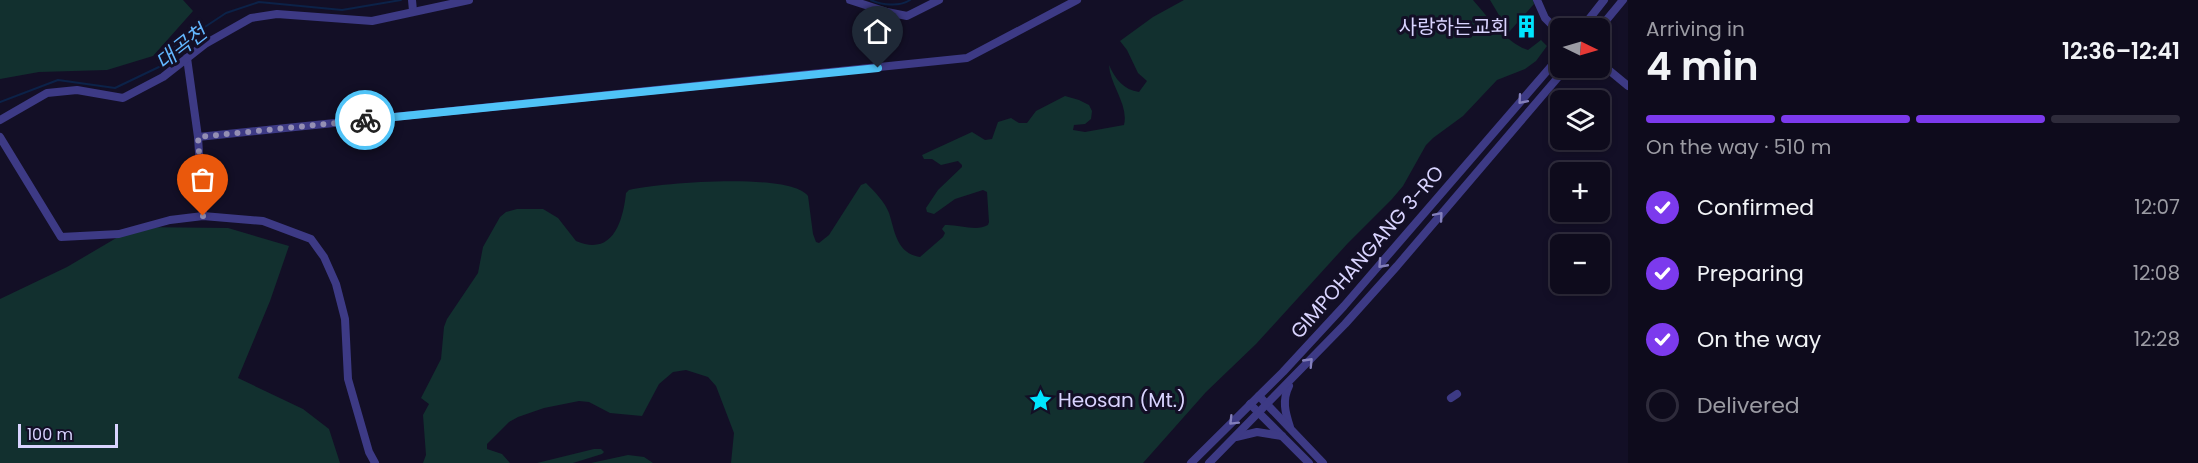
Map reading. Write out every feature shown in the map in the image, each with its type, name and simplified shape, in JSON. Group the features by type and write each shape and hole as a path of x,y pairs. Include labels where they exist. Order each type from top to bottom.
{"street":[{"path":"0,120 47,93 77,90 123,98 163,77 205,44 251,18 277,14 372,21 413,5 470,0"},
{"path":"853,0 887,12 907,16 939,0"},
{"path":"198,137 967,58 1077,0"},
{"path":"1537,0 1545,18 1550,23"},
{"path":"1590,18 1604,0"},
{"path":"1608,18 1623,0"},
{"path":"187,58 198,137 203,216"},
{"name":"GIMPOHANGANG 3-RO","path":"1191,463 1314,339 1394,251 1550,68"},
{"path":"1610,71 1628,86"},
{"name":"GIMPOHANGANG 3-RO","path":"1209,463 1292,380 1397,266 1557,78"},
{"path":"0,136 61,237 119,234 170,220 203,216 263,221 311,239 324,257 336,284 345,319 348,379 369,452 375,463"},
{"path":"1290,428 1284,400 1292,380"},
{"path":"1258,396 1323,463"},
{"path":"1250,404 1309,463"},
{"path":"1234,438 1257,432 1285,437"}],"green space":[{"path":"0,0 183,0 193,11 153,56 107,70 39,72 0,79"},
{"path":"1184,0 1473,0 1498,29 1520,47 1528,50 1541,40 1547,46 1536,61 1525,69 1497,80 1463,116 1426,145 1403,186 1392,199 1348,243 1256,344 1206,392 1143,463 731,463 734,433 716,386 708,377 686,370 673,372 659,384 642,416 610,413 589,402 579,401 544,408 518,417 509,422 487,444 487,449 502,454 510,463 423,463 426,455 423,415 429,404 421,398 441,359 444,327 478,273 483,247 500,217 506,212 517,209 543,209 558,218 576,241 589,245 599,244 614,234 619,225 626,193 629,190 694,182 777,184 796,189 808,196 813,234 816,242 819,243 829,235 861,185 866,183 887,209 901,246 912,255 920,257 943,237 945,233 942,229 945,225 978,228 988,225 989,222 987,192 983,190 955,199 934,214 927,212 926,208 938,190 962,165 958,161 941,165 932,159 924,159 922,155 972,132 985,140 992,139 998,122 1011,118 1019,123 1027,123 1036,111 1065,96 1089,105 1092,111 1091,119 1085,124 1074,125 1073,130 1085,132 1124,125 1122,102 1112,80 1109,65 1117,79 1129,89 1139,92 1147,81 1138,73 1120,41 1153,17"},
{"path":"1490,0 1533,0 1534,4 1509,32"},
{"path":"135,227 228,228 289,246 270,301 238,378 303,409 329,429 340,463 0,463 0,299 67,267"},
{"path":"601,449 604,452 573,463 537,463"},
{"path":"628,455 644,457 653,463 591,463"}],"waterway":[{"name":"대곡천","path":"0,102 58,80 115,88 161,66 173,48 226,13 259,2 342,10 401,0"},
{"name":"대곡천","path":"871,0 890,4 901,4 910,0"}],"way so far":[{"path":"203,216 198,137 365,120"}],"place":[{"name":"사랑하는교회","path":"1527,27"},
{"name":"Heosan (Mt.)","path":"1040,400"}],"route":[{"path":"365,120 878,68"}]}
